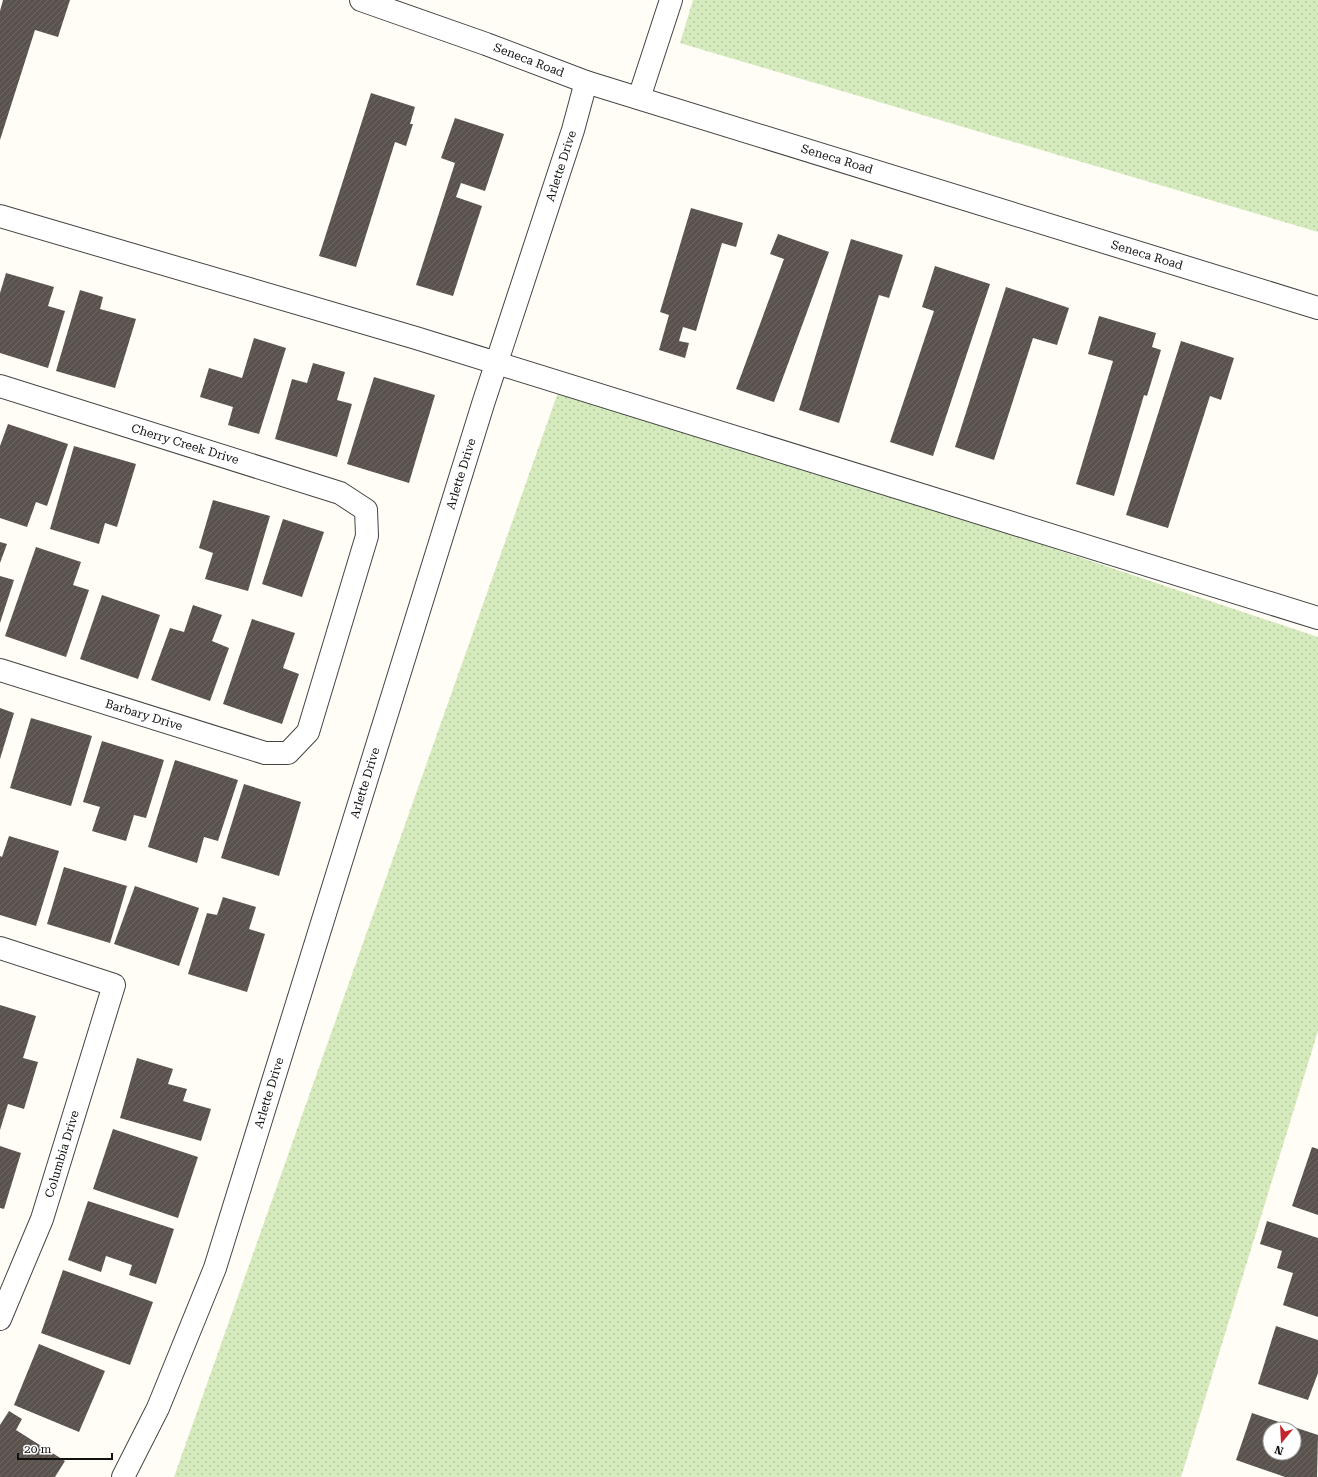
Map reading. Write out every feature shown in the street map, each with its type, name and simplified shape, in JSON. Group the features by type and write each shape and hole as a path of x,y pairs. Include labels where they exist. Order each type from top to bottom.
{"street":[{"name":"Seneca Road","path":"361,0 486,44 586,82 1318,308"},
{"path":"639,98 671,0"},
{"name":"Arlette Drive","path":"123,1477 158,1408 215,1268 496,364 573,130 586,82"},
{"path":"0,216 416,338 1318,618"},
{"name":"Cherry Creek Drive","path":"0,386 340,493 366,510 367,536 308,732 288,753"},
{"name":"Barbary Drive","path":"0,670 264,753 288,753"},
{"name":"Columbia Drive","path":"0,948 114,985 42,1219 0,1319"}],"green space":[{"path":"693,0 1318,0 1318,232 680,43"},
{"path":"561,384 1318,637 1318,1031 1181,1477 174,1477"}],"building":[{"path":"3,0 70,0 58,37 35,30 0,140 0,11"},
{"path":"371,93 415,107 410,124 413,124 406,146 395,142 356,267 319,256"},
{"path":"455,118 504,134 485,191 461,183 456,197 482,206 453,296 416,285 455,163 441,158"},
{"path":"691,208 743,223 736,247 722,243 696,331 683,327 679,341 689,343 685,358 659,350 669,315 660,312"},
{"path":"778,234 829,252 774,402 736,389 784,259 770,254"},
{"path":"851,239 903,255 889,298 879,295 839,423 799,410"},
{"path":"935,266 990,284 933,456 890,442 934,311 922,307"},
{"path":"6,273 54,287 48,306 65,311 48,368 0,353 0,293"},
{"path":"1006,287 1069,308 1057,345 1033,338 994,460 955,447"},
{"path":"80,290 103,297 100,309 136,319 115,388 56,371"},
{"path":"1099,316 1156,333 1152,347 1161,350 1147,396 1144,395 1114,496 1076,484 1113,361 1088,354"},
{"path":"254,338 286,348 259,434 228,425 233,407 200,397 209,368 242,378"},
{"path":"1181,341 1234,358 1221,400 1210,396 1168,528 1126,515"},
{"path":"313,363 345,372 337,400 352,404 337,457 275,439 292,379 307,383"},
{"path":"374,377 435,395 409,483 347,464"},
{"path":"8,424 68,444 47,506 36,502 27,527 0,518 0,446"},
{"path":"74,446 136,464 117,527 105,523 99,544 50,529"},
{"path":"213,500 270,516 248,591 205,579 213,553 199,548"},
{"path":"283,519 324,532 302,597 262,584"},
{"path":"0,542 7,544 0,563"},
{"path":"36,547 81,562 73,585 89,590 66,657 5,636"},
{"path":"0,576 14,580 0,623"},
{"path":"102,595 160,615 138,679 80,659"},
{"path":"193,605 222,615 212,641 229,648 210,701 151,680 170,628 184,632"},
{"path":"252,619 295,633 283,668 299,674 282,724 223,704"},
{"path":"0,708 14,713 0,759"},
{"path":"31,718 92,736 71,806 10,788"},
{"path":"102,741 164,760 146,818 134,815 126,841 92,831 100,807 83,802"},
{"path":"175,760 238,780 218,841 204,837 197,863 148,847"},
{"path":"244,784 301,802 279,876 221,858"},
{"path":"9,836 59,851 36,926 0,915 0,856 2,857"},
{"path":"64,867 127,886 110,943 47,924"},
{"path":"135,886 199,908 179,966 114,944"},
{"path":"223,897 256,907 249,929 265,934 247,992 188,974 207,913 217,915"},
{"path":"0,1005 36,1016 23,1058 38,1062 24,1109 8,1104 0,1130"},
{"path":"137,1058 173,1069 168,1084 187,1089 183,1101 211,1109 201,1141 120,1118"},
{"path":"113,1129 198,1157 178,1218 93,1189"},
{"path":"0,1146 21,1153 4,1209 0,1208"},
{"path":"1312,1147 1318,1149 1318,1215 1292,1206"},
{"path":"88,1201 174,1229 156,1284 129,1275 132,1265 106,1256 101,1272 68,1260"},
{"path":"1267,1221 1318,1238 1318,1317 1283,1305 1293,1273 1277,1268 1282,1251 1260,1244"},
{"path":"63,1270 153,1302 130,1365 41,1333"},
{"path":"1276,1326 1318,1340 1318,1373 1308,1400 1258,1384"},
{"path":"39,1344 105,1371 79,1432 14,1405"},
{"path":"9,1411 22,1419 16,1430 65,1461 55,1477 0,1477 0,1425"},
{"path":"1252,1413 1276,1421 1262,1421 1262,1461 1302,1461 1302,1430 1318,1435 1317,1477 1285,1477 1236,1460"}]}
